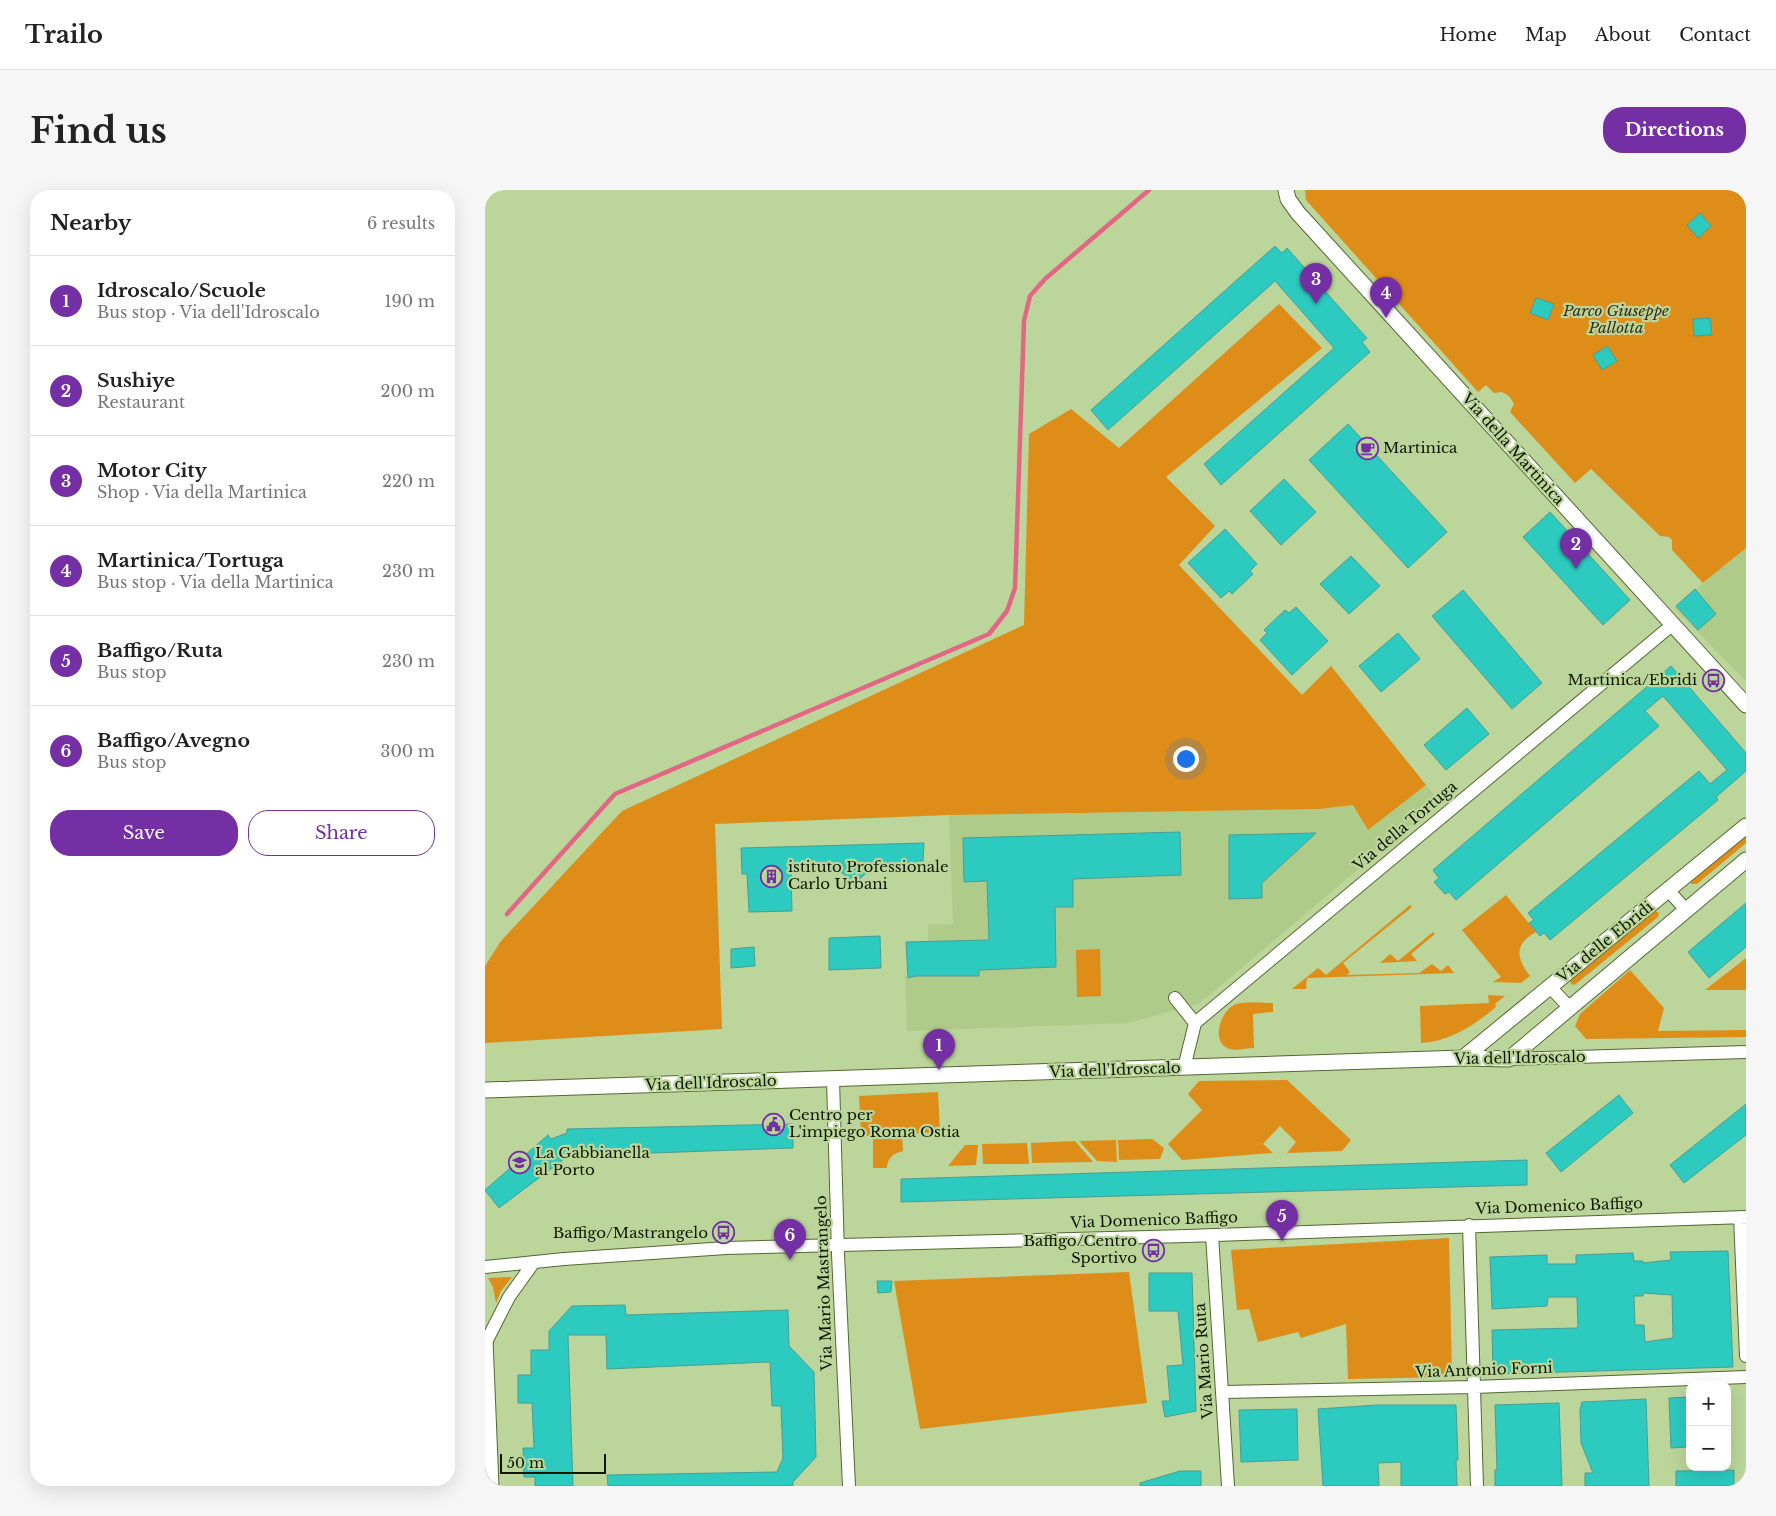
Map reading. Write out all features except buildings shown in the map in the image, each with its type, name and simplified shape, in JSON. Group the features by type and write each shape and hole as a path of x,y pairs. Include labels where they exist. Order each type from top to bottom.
{"street":[{"name":"Via della Martinica","path":"1286,190 1288,199 1298,213 1746,705"},
{"name":"Via della Tortuga","path":"1195,1023 1672,625"},
{"name":"Via delle Ebridi","path":"1463,1058 1746,826"},
{"name":"Via delle Ebridi","path":"1509,1059 1746,860"},
{"path":"1668,890 1686,910"},
{"path":"1551,986 1570,1008"},
{"path":"1175,998 1195,1023 1184,1068"},
{"name":"Via dell'Idroscalo","path":"485,1090 1463,1058 1509,1059 1746,1052"},
{"name":"Via Mario Mastrangelo","path":"833,1079 849,1486"},
{"path":"1743,1217 1746,1356"},
{"name":"Via Domenico Baffigo","path":"485,1267 726,1248 1212,1235 1743,1217"},
{"path":"1469,1225 1477,1486"},
{"name":"Via Mario Ruta","path":"1212,1235 1228,1486"},
{"path":"491,1486 485,1342 509,1297 534,1262"},
{"name":"Via Antonio Forni","path":"1223,1392 1474,1387 1746,1377"}],"shaded area":[{"path":"1746,548 1746,681 1674,608"},
{"path":"1426,785 1439,801 1200,1003 1128,1023 907,1031 905,976 916,976 915,942 928,941 928,925 953,924 949,815 1319,809 1354,805 1368,830"}],"green space":[{"name":"Parco Giuseppe Pallotta","path":"1305,190 1746,190 1746,548 1703,583 1672,550 1672,540 1669,537 1660,536 1591,469 1575,483 1510,412 1514,404 1509,396 1502,392 1494,393 1486,385 1478,392 1306,200"},
{"path":"1279,304 1322,348 1166,477 1215,526 1179,565 1302,695 1331,666 1426,785 1368,830 1353,805 1319,809 949,815 715,824 722,1029 485,1043 485,966 501,941 622,811 1024,625 1029,434 1071,409 1119,448"},
{"path":"1746,833 1746,843 1697,884 1691,884 1691,880"},
{"path":"1506,895 1536,932 1524,941 1519,952 1522,963 1530,976 1521,983 1493,982 1501,977 1462,930"},
{"path":"1410,905 1412,907 1343,963 1350,972 1347,975 1419,973 1432,964 1441,971 1448,965 1454,973 1307,978 1306,989 1292,989 1318,968 1326,975"},
{"path":"1654,910 1659,913 1658,917 1577,983 1571,984 1570,979"},
{"path":"1433,932 1435,934 1411,954 1417,961 1380,963 1390,954 1398,961"},
{"path":"1100,949 1101,996 1077,997 1076,950"},
{"path":"1746,958 1746,990 1705,990"},
{"path":"1630,970 1664,1008 1658,1031 1746,1030 1746,1037 1586,1039 1575,1026 1580,1014"},
{"path":"1488,995 1505,996 1495,1004 1496,1007 1461,1031 1432,1042 1421,1043 1420,1006 1489,1003"},
{"path":"1253,1002 1273,1003 1273,1012 1253,1014 1254,1048 1233,1050 1224,1046 1220,1041 1219,1027 1221,1020 1234,1005"},
{"path":"1287,1080 1351,1140 1342,1151 1287,1153 1296,1142 1280,1126 1263,1144 1273,1153 1182,1160 1168,1144 1202,1110 1188,1094 1199,1081"},
{"path":"938,1092 940,1132 902,1134 903,1151 892,1156 888,1161 887,1168 873,1168 873,1136 861,1136 859,1096"},
{"path":"1152,1139 1164,1148 1160,1159 1119,1160 1118,1140"},
{"path":"1116,1140 1117,1162 1097,1161 1079,1141"},
{"path":"1075,1141 1093,1162 1032,1163 1031,1143"},
{"path":"1027,1143 1029,1164 983,1164 982,1144"},
{"path":"965,1145 978,1145 976,1165 948,1166"},
{"path":"1449,1238 1452,1377 1348,1379 1346,1324 1301,1338 1298,1332 1258,1342 1249,1309 1237,1310 1231,1250"},
{"path":"1129,1272 1147,1403 920,1429 894,1281"},
{"path":"512,1277 501,1291 496,1303 493,1287 488,1278"}],"waterway":[{"path":"507,914 615,794 989,634 1007,611 1015,588 1024,321 1030,296 1045,279 1149,190"}],"place":[{"name":"Motor City","path":"1316,304"},
{"name":"Martinica/Tortuga","path":"1386,318"},
{"name":"Martinica","path":"1367,448"},
{"name":"Sushiye","path":"1576,569"},
{"name":"Martinica/Ebridi","path":"1713,680"},
{"name":"istituto Professionale Carlo Urbani","path":"772,876"},
{"name":"Idroscalo/Scuole","path":"939,1070"},
{"name":"Centro per L'impiego Roma Ostia","path":"773,1124"},
{"name":"La Gabbianella al Porto","path":"519,1162"},
{"name":"Baffigo/Mastrangelo","path":"724,1233"},
{"name":"Baffigo/Ruta","path":"1282,1241"},
{"name":"Baffigo/Centro Sportivo","path":"1153,1250"},
{"name":"Baffigo/Avegno","path":"790,1260"}]}
